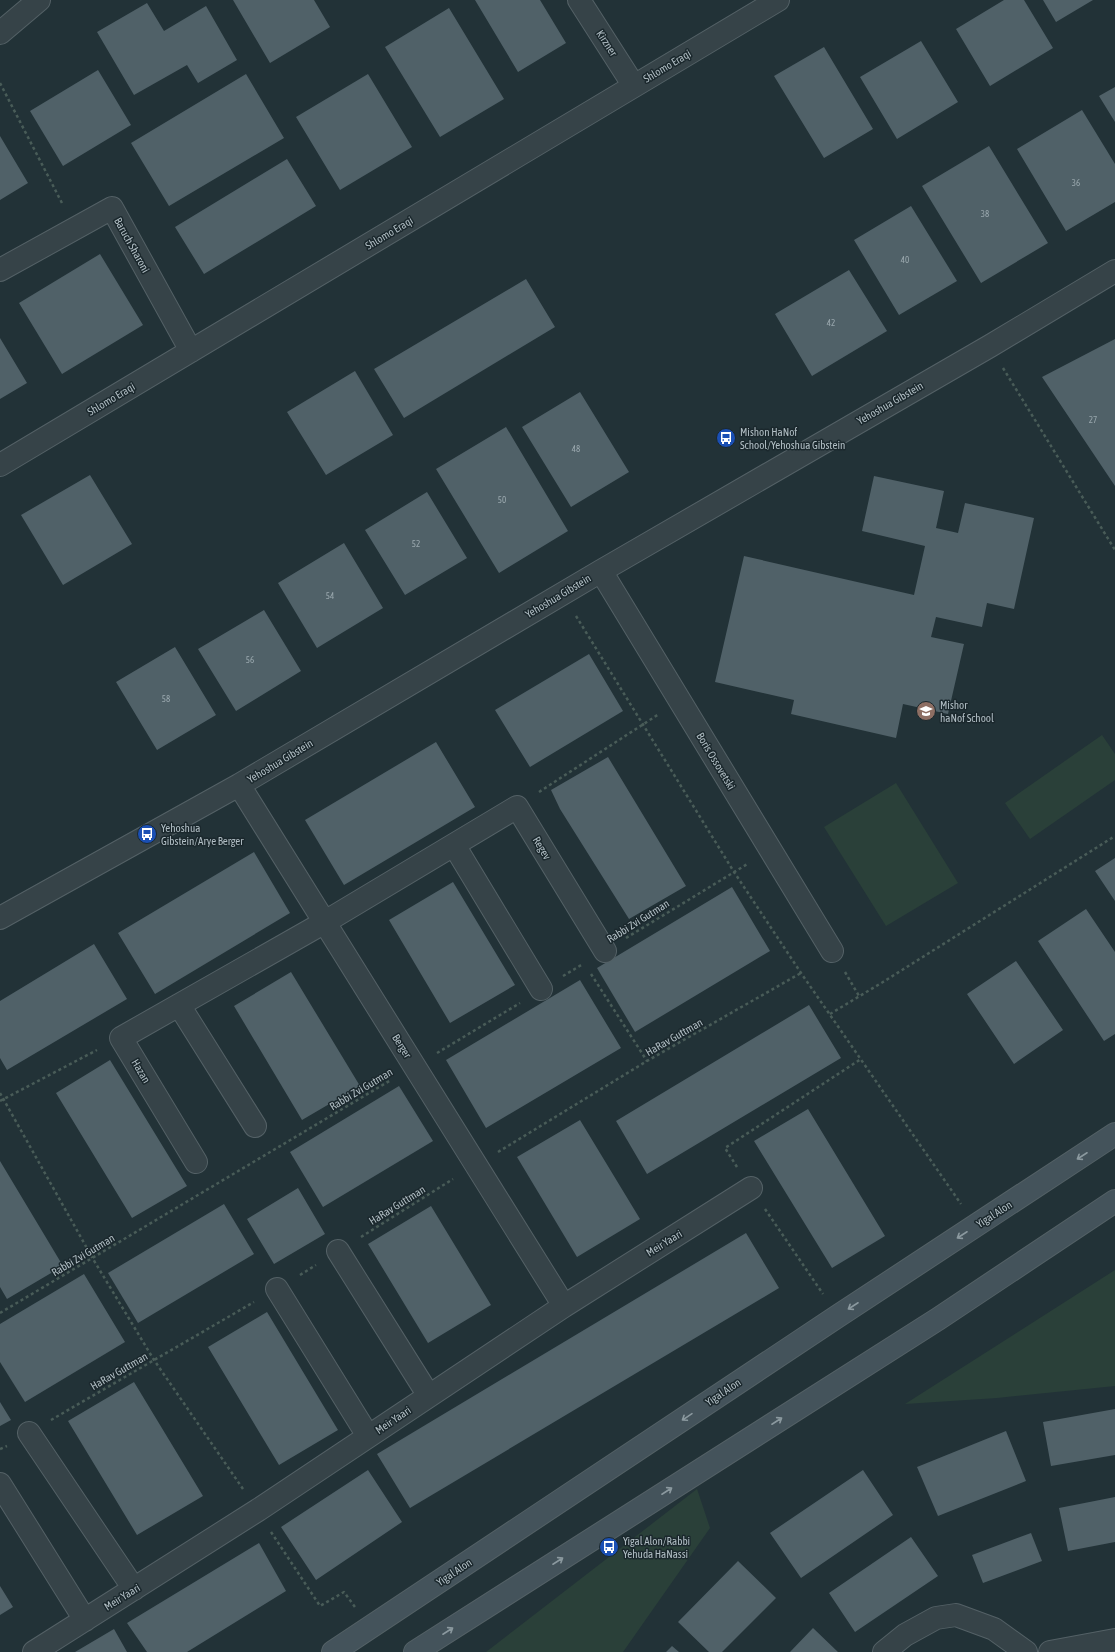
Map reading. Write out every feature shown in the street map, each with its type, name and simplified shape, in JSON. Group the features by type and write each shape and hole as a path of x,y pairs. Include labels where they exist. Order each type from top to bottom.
{"main road":[{"name":"Yigal Alon","path":"341,1651 371,1627 838,1316 1115,1134"},
{"path":"415,1652 938,1319 1115,1200"}],"street":[{"path":"0,33 39,0"},
{"name":"Kirzner","path":"579,0 634,86"},
{"name":"Shlomo Eraqi","path":"0,465 778,0"},
{"name":"Baruch Sharoni","path":"0,270 112,208 191,351"},
{"name":"Yehoshua Gibstein","path":"0,917 240,785 601,570 990,346 1115,271"},
{"name":"Boris Ossovetski","path":"601,570 832,951"},
{"name":"Berger","path":"240,785 564,1306"},
{"path":"121,1038 325,922 517,807"},
{"name":"Regev","path":"517,807 605,951"},
{"path":"454,845 542,990"},
{"path":"179,1005 255,1126"},
{"name":"Hazan","path":"121,1038 196,1162"},
{"name":"Meir Yaari","path":"34,1652 258,1510 564,1306 751,1188"},
{"path":"338,1251 429,1396"},
{"path":"277,1289 368,1436"},
{"path":"29,1433 134,1589"},
{"path":"0,1484 85,1620"},
{"path":"884,1652 905,1635 936,1618 956,1615 994,1629 1026,1652"},
{"path":"1050,1652 1115,1640"}],"path":[{"path":"0,83 75,228"},
{"path":"990,346 1115,550"},
{"path":"562,594 734,872 801,973 976,1226"},
{"path":"517,807 680,701"},
{"path":"830,1014 1115,836"},
{"name":"Rabbi Zvi Gutman","path":"0,1313 93,1259 542,990 734,872 771,851"},
{"path":"585,963 647,1061"},
{"name":"HaRav Guttman","path":"0,1449 277,1289 647,1061 801,973"},
{"path":"2,1100 121,1038"},
{"path":"838,1316 725,1148 861,1059"},
{"path":"0,1093 2,1100 93,1259 154,1360 258,1510 320,1606 344,1592 371,1627"}],"green space":[{"path":"1102,735 1115,754 1115,780 1030,839 1005,803"},
{"path":"896,783 958,883 886,926 824,827"},
{"path":"1115,1270 1115,1386 997,1398 905,1404"},
{"path":"697,1489 710,1528 623,1652 486,1652"}],"building":[{"path":"233,0 314,0 330,27 270,63"},
{"path":"475,0 540,0 566,43 518,72"},
{"path":"1004,0 1024,0 1053,48 990,86 956,29"},
{"path":"1043,0 1093,0 1056,22"},
{"path":"147,3 164,31 206,6 237,60 198,83 187,65 134,95 97,32"},
{"path":"449,8 504,99 440,137 385,47"},
{"path":"921,41 958,102 897,139 860,77"},
{"path":"824,47 873,129 824,158 774,76"},
{"path":"98,70 131,125 63,166 30,111"},
{"path":"246,74 284,138 169,206 131,143"},
{"path":"368,74 412,147 340,190 296,117"},
{"path":"1115,87 1115,122 1099,96"},
{"path":"1082,110 1115,164 1115,202 1066,231 1017,149"},
{"path":"0,136 28,183 0,200"},
{"path":"989,146 1048,243 981,283 922,186"},
{"path":"287,159 316,206 204,274 175,227"},
{"path":"911,206 957,281 899,315 854,240"},
{"path":"100,254 143,325 62,374 19,303"},
{"path":"849,270 887,331 812,376 775,314"},
{"path":"526,279 555,327 404,418 374,369"},
{"path":"0,338 27,383 0,399"},
{"path":"1115,339 1115,486 1042,377"},
{"path":"355,371 393,435 326,475 287,412"},
{"path":"580,392 629,472 571,507 522,427"},
{"path":"506,427 568,531 499,573 436,469"},
{"path":"90,475 132,544 63,585 21,515"},
{"path":"874,476 944,491 936,528 958,533 965,503 1034,518 1014,609 987,603 982,627 936,617 931,637 964,644 948,714 903,704 896,738 791,714 794,700 715,682 744,556 914,595 925,546 862,531"},
{"path":"427,492 467,558 405,595 365,530"},
{"path":"344,543 383,608 317,648 278,583"},
{"path":"264,610 301,671 236,711 198,649"},
{"path":"175,647 216,715 157,750 116,682"},
{"path":"589,654 623,711 530,767 495,710"},
{"path":"436,742 475,807 344,885 305,820"},
{"path":"608,757 686,886 629,919 560,809 551,790"},
{"path":"254,852 290,913 155,994 118,933"},
{"path":"1115,858 1115,901 1095,871"},
{"path":"453,882 515,985 450,1023 389,920"},
{"path":"732,887 770,951 635,1032 597,968"},
{"path":"1086,909 1115,952 1115,1034 1104,1041 1038,941"},
{"path":"94,944 127,999 7,1070 0,1058 0,1001"},
{"path":"1016,961 1063,1030 1014,1064 967,994"},
{"path":"291,972 360,1086 302,1120 234,1006"},
{"path":"580,980 621,1048 486,1128 446,1060"},
{"path":"809,1005 841,1058 647,1174 616,1121"},
{"path":"110,1060 187,1186 132,1218 56,1093"},
{"path":"399,1086 433,1141 323,1207 290,1152"},
{"path":"808,1109 885,1236 832,1268 754,1141"},
{"path":"580,1120 640,1219 577,1257 517,1157"},
{"path":"0,1161 63,1266 7,1299 0,1287"},
{"path":"298,1188 325,1234 274,1264 247,1219"},
{"path":"224,1204 254,1254 138,1323 108,1273"},
{"path":"431,1206 491,1305 428,1343 368,1244"},
{"path":"746,1233 779,1288 410,1508 377,1454"},
{"path":"84,1274 125,1342 25,1402 0,1362 0,1324"},
{"path":"267,1312 338,1430 279,1465 208,1347"},
{"path":"134,1382 203,1496 137,1535 68,1421"},
{"path":"0,1402 11,1420 0,1426"},
{"path":"1115,1409 1115,1455 1051,1466 1043,1422"},
{"path":"1006,1431 1026,1481 938,1516 917,1467"},
{"path":"368,1470 402,1522 316,1580 281,1527"},
{"path":"863,1470 893,1515 801,1578 770,1533"},
{"path":"1115,1497 1115,1542 1068,1551 1059,1508"},
{"path":"1031,1533 1042,1561 983,1583 972,1555"},
{"path":"911,1537 938,1576 855,1632 829,1593"},
{"path":"259,1543 286,1591 187,1652 147,1652 127,1623"},
{"path":"738,1561 776,1598 722,1652 709,1652 678,1622"},
{"path":"0,1586 13,1607 0,1615"},
{"path":"813,1628 838,1652 790,1652"},
{"path":"114,1629 127,1652 75,1652"},
{"path":"672,1646 679,1652 666,1652"}],"place":[{"name":"Mishon HaNof School/Yehoshua Gibstein","path":"726,438"},
{"name":"Mishor haNof School","path":"926,711"},
{"name":"Yehoshua Gibstein/Arye Berger","path":"147,834"},
{"name":"Yigal Alon/Rabbi Yehuda HaNassi","path":"609,1547"}]}
